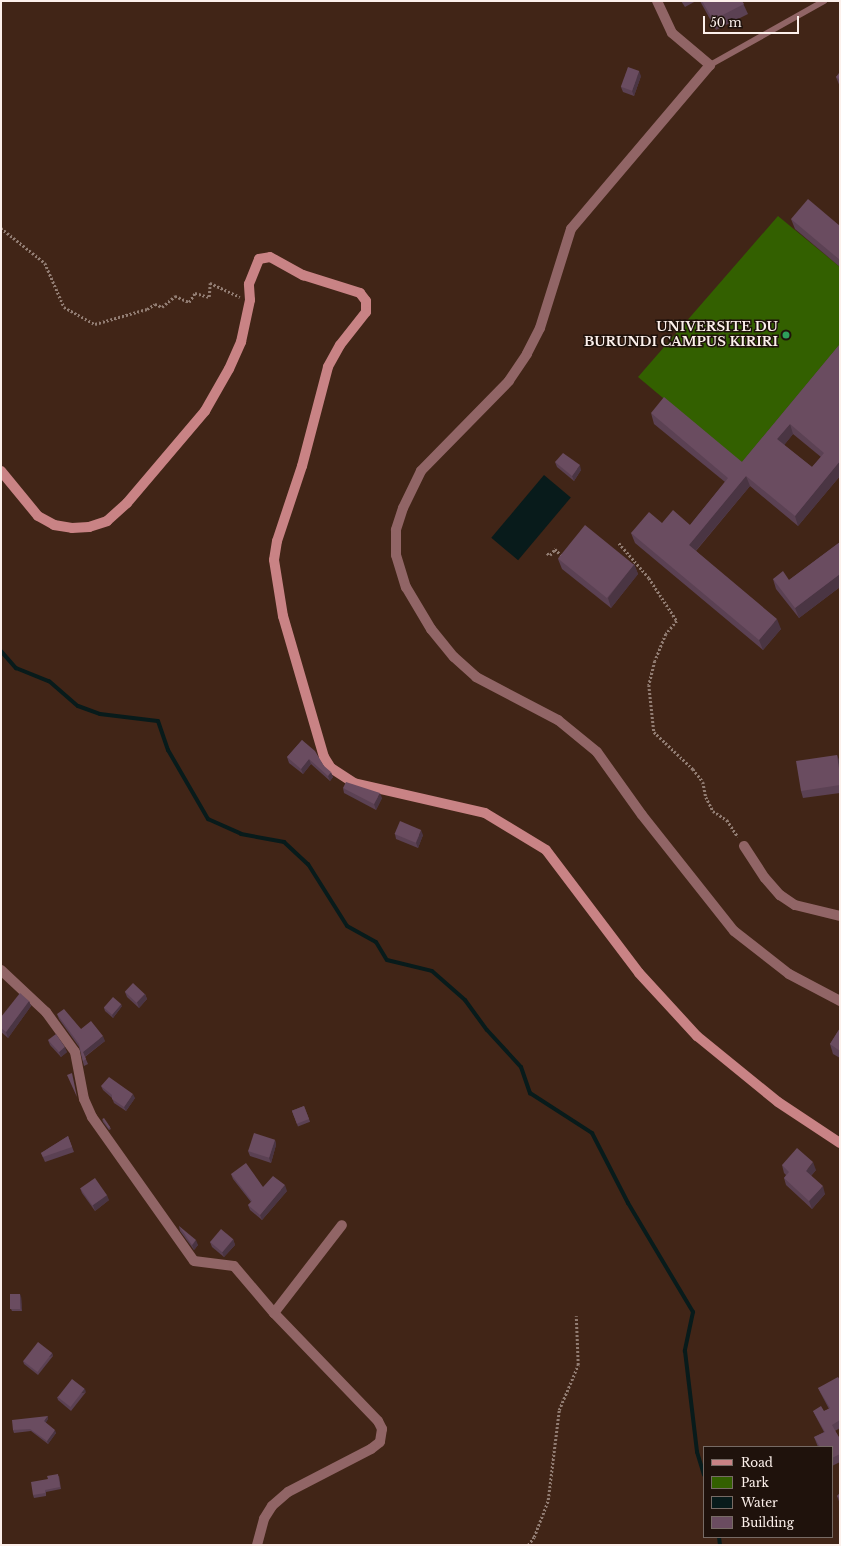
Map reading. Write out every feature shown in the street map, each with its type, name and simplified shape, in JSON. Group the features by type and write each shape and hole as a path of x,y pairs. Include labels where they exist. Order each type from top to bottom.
{"street":[{"path":"657,1 672,32 710,65 571,229 540,328 528,354 509,381 421,471 403,508 396,530 396,555 406,587 432,629 454,658 476,677 558,720 597,752 642,815 734,931 789,974 840,1001"},
{"path":"1,471 38,516 54,526 89,527 106,521 127,503 205,411 229,369 241,342 250,300 249,284 259,259 265,256 302,275 360,293 366,301 366,312 340,345 328,367 302,466 277,541 274,560 283,616 318,741 331,768 354,783 485,813 546,850 640,973 697,1036 772,1098 840,1143"},
{"path":"744,846 764,878 780,895 795,905 840,916"},
{"path":"1,970 46,1012 75,1052 84,1099 92,1117 194,1261 234,1266 274,1313 378,1421 383,1436 380,1442 371,1449 326,1470 282,1496 272,1506 264,1519 257,1545"},
{"path":"274,1313 342,1226"}],"lane":[{"path":"710,65 824,1"}],"path":[{"path":"1,228 45,263 64,307 95,324 147,309 155,304 162,307 175,296 189,302 195,293 209,297 210,283 250,300"},
{"path":"619,543 649,578 676,621 666,634 658,654 649,685 654,732 693,769 703,782 706,797 713,811 727,820 744,846"},
{"path":"547,553 550,555 555,549 564,557 568,552"},
{"path":"528,1545 534,1537 548,1500 558,1410 578,1365 576,1316"}],"green space":[{"path":"778,216 840,267 840,355 743,465 638,377"}],"water":[{"path":"544,475 571,497 518,560 491,538"}],"building":[{"path":"702,1 742,1 744,4 713,20"},
{"path":"628,67 639,71 632,91 621,87"},
{"path":"840,72 840,80 836,77"},
{"path":"808,199 840,226 840,260 791,219"},
{"path":"840,344 840,461 795,516 746,476 689,545 777,619 759,640 631,533 649,512 662,523 673,510 690,525 728,478 651,413 664,397 742,462","holes":["790,424 824,453 812,467 777,439"]},
{"path":"563,453 580,465 572,476 555,462"},
{"path":"585,525 634,565 607,598 558,558"},
{"path":"840,542 840,574 795,608 773,579 783,571 789,580"},
{"path":"302,740 315,751 324,766 331,772 328,776 309,759 301,769 287,757"},
{"path":"837,755 840,785 801,791 796,761"},
{"path":"346,782 380,793 374,804 343,788"},
{"path":"400,821 421,830 416,843 395,834"},
{"path":"133,983 145,994 137,1003 125,992"},
{"path":"20,993 29,1001 6,1032 1,1028 1,1017"},
{"path":"113,997 121,1004 112,1015 104,1008"},
{"path":"64,1009 81,1029 91,1021 103,1036 83,1052 86,1059 83,1061 79,1044 57,1014"},
{"path":"840,1028 840,1051 830,1044"},
{"path":"56,1034 65,1047 59,1052 48,1040"},
{"path":"72,1073 77,1097 67,1075"},
{"path":"109,1077 133,1094 124,1107 112,1099 112,1095 101,1086"},
{"path":"304,1106 309,1119 297,1124 292,1111"},
{"path":"104,1118 110,1127 108,1128 102,1119"},
{"path":"254,1133 275,1140 269,1158 248,1151"},
{"path":"68,1136 72,1147 43,1157 41,1153"},
{"path":"797,1148 813,1162 806,1171 823,1186 809,1201 784,1178 789,1172 782,1165"},
{"path":"246,1163 263,1187 273,1176 285,1185 260,1215 248,1205 252,1201 231,1174"},
{"path":"95,1178 107,1195 92,1206 80,1188"},
{"path":"179,1226 196,1240 192,1245"},
{"path":"221,1229 233,1239 222,1252 210,1242"},
{"path":"10,1294 20,1294 20,1309 10,1309"},
{"path":"38,1342 52,1353 37,1372 23,1361"},
{"path":"838,1377 840,1380 840,1420 832,1425 840,1439 840,1454 833,1458 833,1446 819,1446 814,1437 825,1432 813,1411 821,1406 824,1411 830,1408 818,1388"},
{"path":"72,1379 85,1389 70,1407 58,1397"},
{"path":"48,1416 44,1421 55,1430 47,1441 30,1429 13,1430 12,1420"},
{"path":"58,1474 60,1487 45,1490 45,1493 33,1495 31,1482 48,1479 47,1476"}],"waterway":[{"path":"1,651 16,668 49,681 78,706 100,714 158,721 168,750 208,819 241,834 284,842 308,864 347,926 376,942 387,960 432,971 465,1000 487,1030 521,1067 530,1093 592,1133 628,1203 693,1312 685,1351 697,1452 703,1472"},
{"path":"719,1538 720,1545"}],"place":[{"name":"UNIVERSITE DU BURUNDI CAMPUS KIRIRI","path":"786,335"}]}
